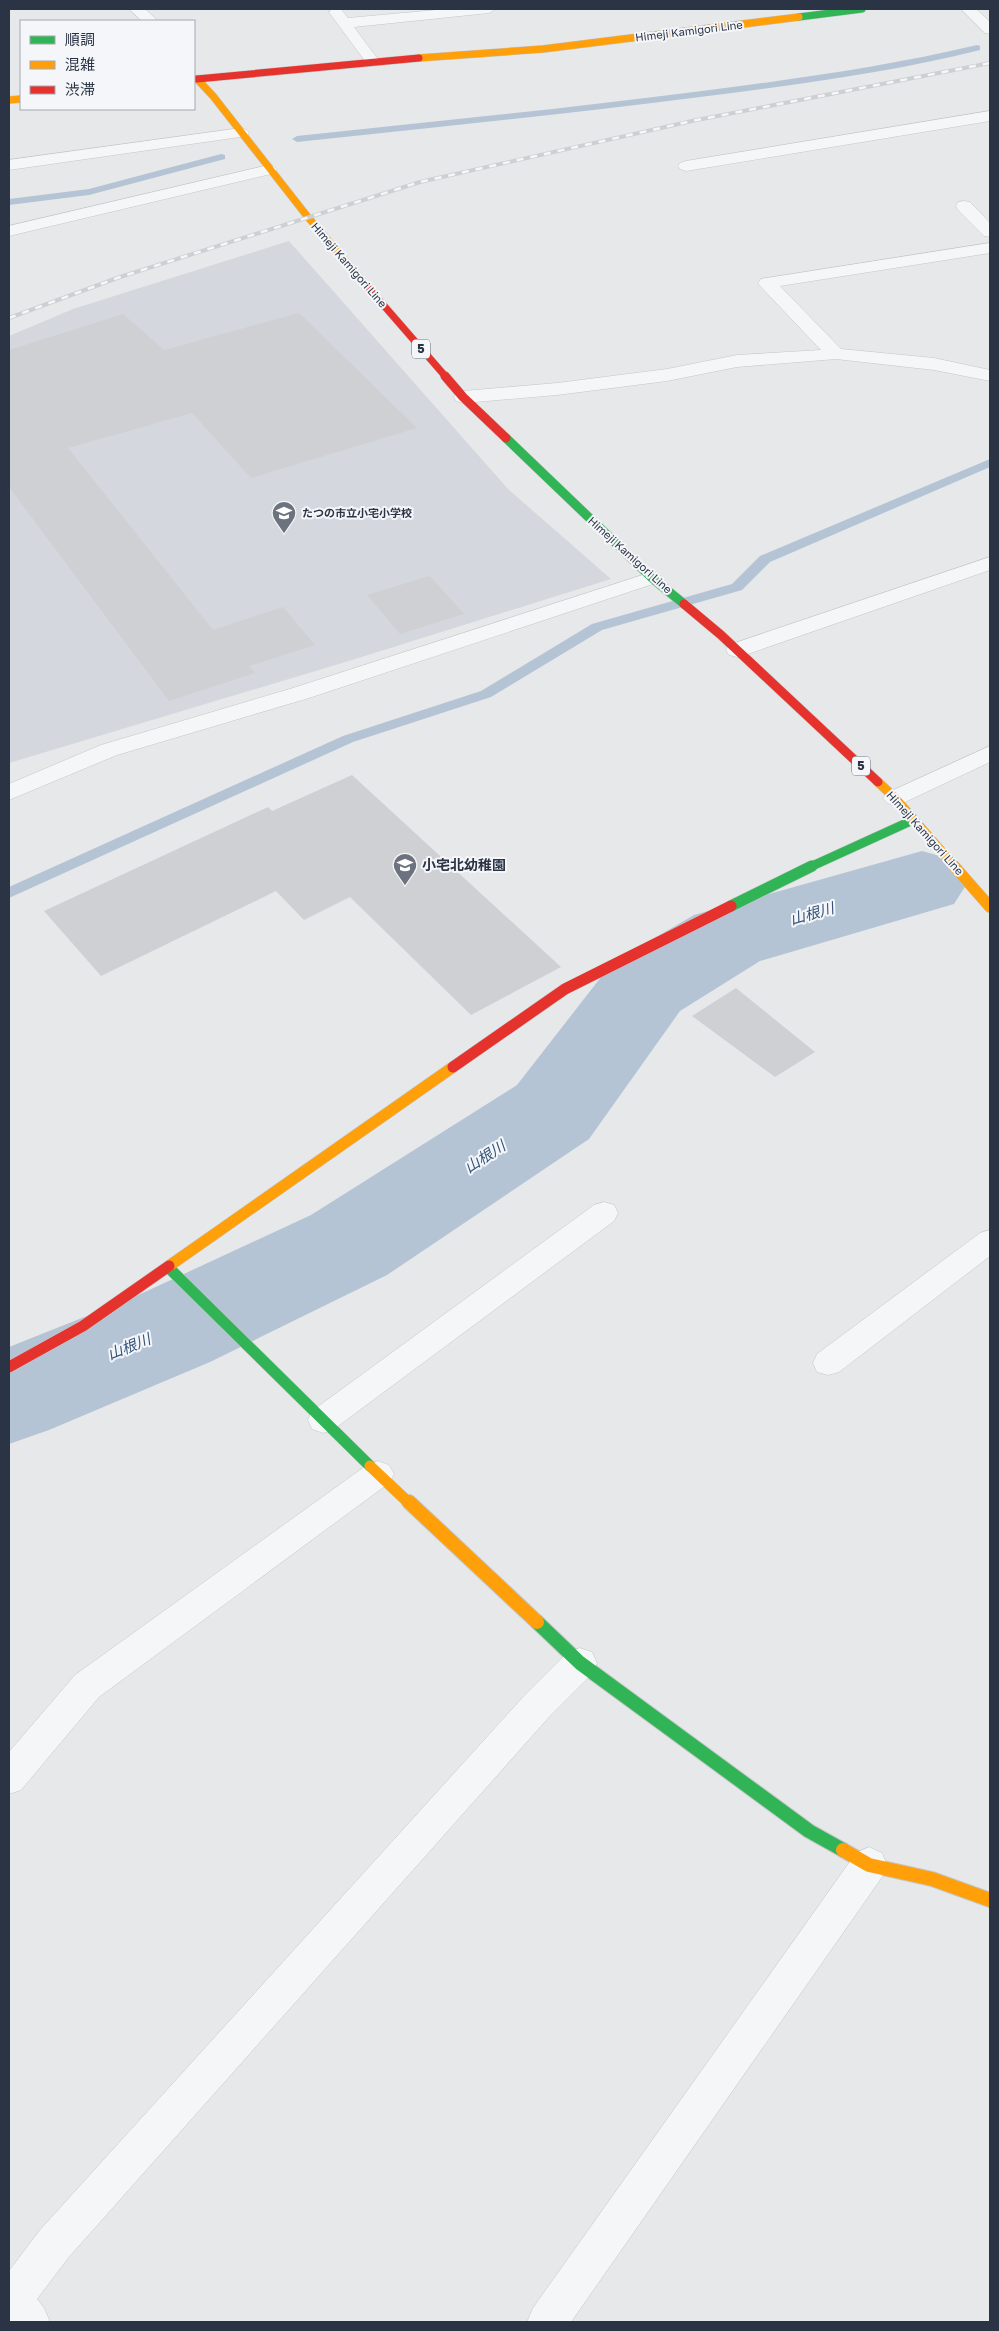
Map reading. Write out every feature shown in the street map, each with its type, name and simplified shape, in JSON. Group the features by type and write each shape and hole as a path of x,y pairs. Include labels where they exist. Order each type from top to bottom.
{"main road":[{"name":"Himeji Kamigori Line","path":"195,77 543,50 862,9"},
{"name":"Himeji Kamigori Line","path":"195,77 213,96 269,170 463,397 652,578 721,635 895,798 990,907"},
{"path":"9,1367 83,1326 565,989 842,851 914,820"},
{"path":"168,1267 378,1474 580,1663 809,1832 869,1865 932,1879 990,1900"}],"street":[{"path":"136,9 150,20"},
{"path":"333,9 346,23 373,62"},
{"path":"346,23 489,9"},
{"path":"968,9 990,30"},
{"path":"686,166 990,116"},
{"path":"9,164 241,132"},
{"path":"9,231 269,170"},
{"path":"964,206 990,232"},
{"path":"836,354 767,283 990,248"},
{"path":"463,397 557,389 667,376 737,361 836,354 934,364 990,376"},
{"path":"737,650 990,563"},
{"path":"9,793 109,750 301,693 652,578"},
{"path":"895,798 990,753"},
{"path":"323,1420 604,1213"},
{"path":"828,1363 990,1241"},
{"path":"9,1778 87,1686 378,1474"},
{"path":"17,2306 54,2244 537,1706 580,1663"},
{"path":"547,2322 869,1865"}],"shaded area":[{"name":"たつの市立小宅小学校","path":"289,241 508,489 611,579 352,660 9,763 9,336 73,309"}],"building":[{"path":"299,313 417,428 251,478 192,413 68,448 213,630 283,607 315,645 249,666 255,673 169,701 9,487 9,350 123,314 164,350"},
{"path":"430,576 464,614 400,634 367,595"},
{"path":"352,775 561,967 471,1015 350,897 304,920 276,891 101,976 44,911 268,807 272,811"},
{"path":"736,988 815,1052 775,1077 692,1016"}],"waterway":[{"path":"297,139 606,106 844,75 977,48"},
{"path":"9,202 89,192 221,157"},
{"path":"9,893 348,739 486,694 597,627 737,587 765,559 990,463"},
{"name":"山根川","path":"9,1396 171,1330 349,1245 553,1112 646,987 727,938 922,882"}],"railway":[{"path":"9,318 120,277 420,182 692,121 990,63"}],"traffic: fast":[{"path":"799,17 862,9"},
{"path":"506,438 652,578 684,604"},
{"path":"731,906 842,851 913,820"},
{"path":"168,1267 370,1466"},
{"path":"537,1622 580,1663 809,1831 843,1850"}],"traffic: slow":[{"path":"419,58 543,49 799,17"},
{"path":"197,79 213,96 307,216 366,285"},
{"path":"9,100 20,99"},
{"path":"878,782 895,798 990,907"},
{"path":"169,1266 453,1067"},
{"path":"370,1466 537,1622"},
{"path":"843,1850 869,1865 932,1879 990,1900"}],"traffic: jam":[{"path":"197,79 419,58"},
{"path":"366,285 463,397 506,438"},
{"path":"684,604 721,635 878,782"},
{"path":"453,1067 565,989 731,906"},
{"path":"9,1367 83,1326 169,1266"}],"place":[{"name":"たつの市立小宅小学校","path":"284,534"},
{"name":"小宅北幼稚園","path":"405,886"}]}
